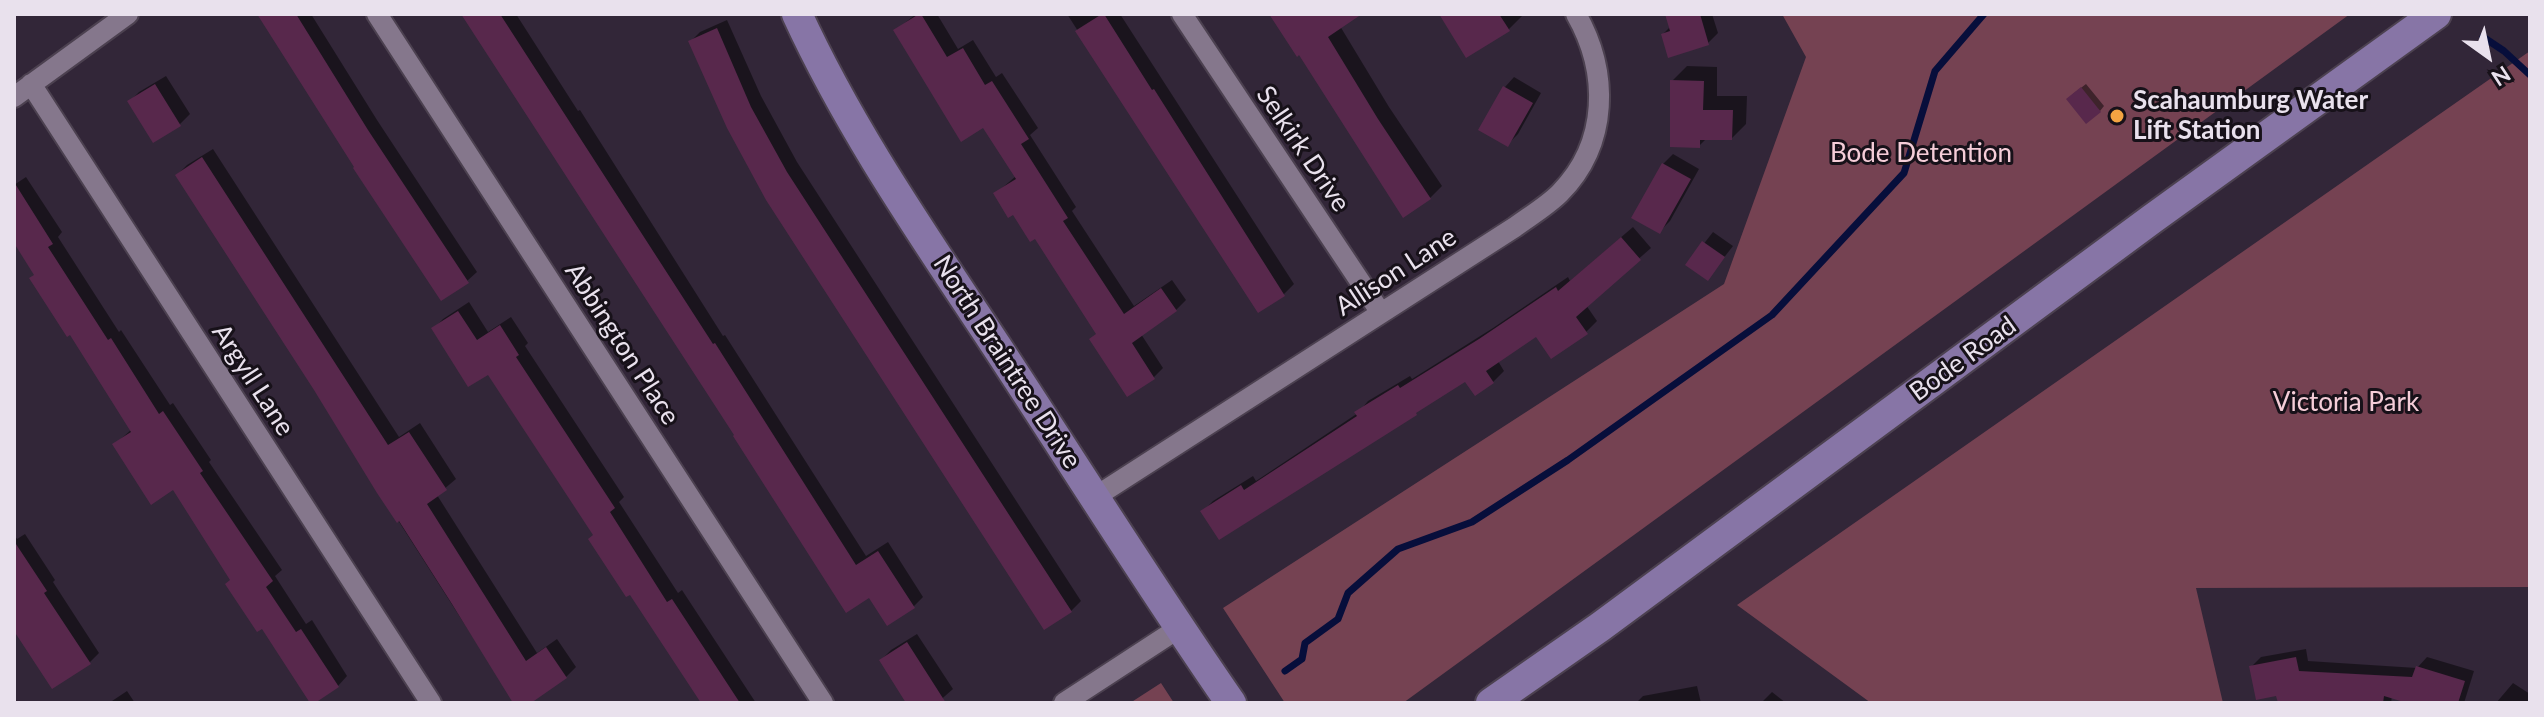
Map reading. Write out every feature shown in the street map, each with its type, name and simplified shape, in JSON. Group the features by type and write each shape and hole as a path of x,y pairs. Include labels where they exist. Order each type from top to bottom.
{"street":[{"path":"14,97 128,14"},
{"name":"Abbington Place","path":"377,14 823,703"},
{"name":"North Braintree Drive","path":"797,14 821,66 885,175 1231,703"},
{"name":"Selkirk Drive","path":"1182,14 1381,313"},
{"name":"Allison Lane","path":"1095,497 1525,220 1559,193 1583,160 1595,132 1600,99 1598,67 1589,36 1576,14"},
{"name":"Bode Road","path":"1491,703 1600,627 2152,219 2436,14"},
{"name":"Argyll Lane","path":"31,84 431,703"},
{"path":"1064,703 1179,628"}],"green space":[{"name":"Bode Detention","path":"1782,14 2350,14 1403,703 1285,703 1223,608 1724,284 1806,57"},
{"name":"Victoria Park","path":"2530,51 2530,587 2196,588 2223,703 1871,703 1737,605"},
{"path":"1161,683 1174,703 1130,703"}],"building":[{"path":"257,14 296,14 469,283 441,301"},
{"path":"461,14 500,14 856,565 878,551 915,608 887,626 869,598 846,613"},
{"path":"919,14 947,57 963,48 985,85 992,81 1029,139 1021,144 1068,218 1063,221 1124,314 1161,288 1177,311 1132,343 1155,379 1127,397 1089,339 1096,334 1035,239 1030,242 1013,215 1008,218 993,193 1016,179 983,128 961,142 893,30"},
{"path":"1102,14 1154,89 1285,296 1258,313 1075,31"},
{"path":"1269,14 1362,14 1328,37 1431,199 1403,218 1299,55 1297,57"},
{"path":"1439,14 1499,14 1510,31 1466,58"},
{"path":"1665,14 1700,14 1709,45 1668,58 1661,34 1670,31"},
{"path":"717,28 751,107 787,172 1072,612 1044,630 766,200 727,128 688,41"},
{"path":"1670,80 1704,81 1703,110 1733,110 1732,140 1700,140 1700,148 1670,147"},
{"path":"155,84 181,126 153,143 127,101"},
{"path":"1503,86 1533,103 1508,147 1478,130"},
{"path":"2081,87 2101,112 2086,124 2066,99"},
{"path":"202,157 388,445 409,432 447,490 427,504 526,661 546,647 567,678 531,703 513,703 175,175"},
{"path":"1662,163 1691,179 1660,234 1631,218"},
{"path":"14,182 53,244 48,247 108,340 111,338 159,414 163,411 203,471 200,473 273,581 266,587 296,632 301,629 339,687 315,703 310,703 262,629 257,632 225,584 230,580 173,490 151,505 112,444 131,432 70,335 67,337 29,278 34,275 14,243"},
{"path":"1621,237 1641,260 1576,317 1588,334 1551,359 1536,337 1486,371 1494,383 1475,396 1465,382 1219,540 1200,511 1241,485 1244,490 1357,416 1354,412 1398,385 1400,388 1556,287 1558,291"},
{"path":"1702,241 1725,257 1708,281 1685,265"},
{"path":"458,311 477,340 500,325 519,355 516,357 615,508 610,512 667,602 672,599 740,703 701,703 630,595 626,597 588,539 593,535 488,375 468,387 431,328"},
{"path":"14,541 91,664 52,689 14,631"},
{"path":"907,642 946,703 906,703 879,660"},
{"path":"2296,657 2299,671 2412,677 2416,666 2465,681 2458,703 2407,703 2384,696 2383,703 2278,703 2276,696 2256,700 2249,666"}],"waterway":[{"path":"1285,671 1302,659 1305,643 1338,619 1348,593 1398,549 1472,522 1568,460 1772,315 1904,173 1935,71 1984,14"},
{"path":"2483,37 2530,75"}],"place":[{"name":"Scahaumburg Water Lift Station","path":"2117,116"}]}
